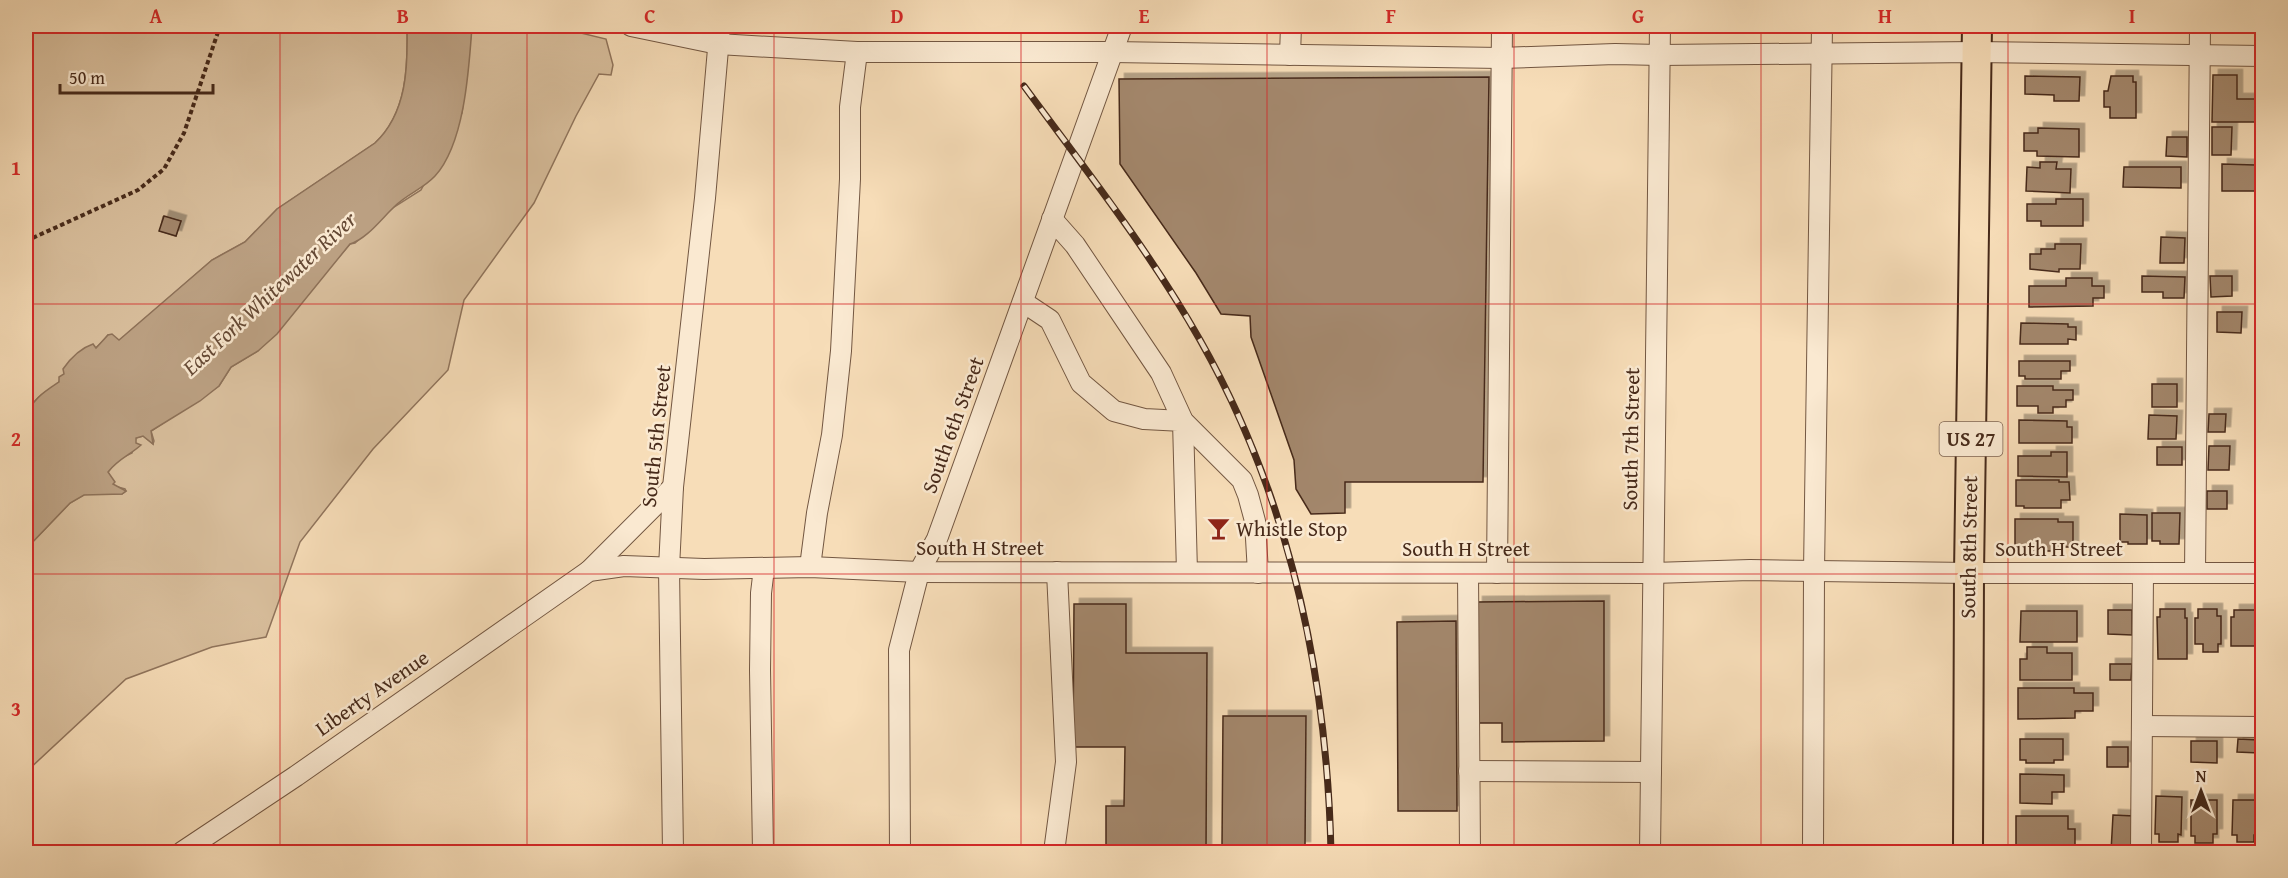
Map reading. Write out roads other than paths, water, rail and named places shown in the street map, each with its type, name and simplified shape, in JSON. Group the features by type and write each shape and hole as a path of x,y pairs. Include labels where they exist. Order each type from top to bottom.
{"highway":[{"name":"South 8th Street","path":"1968,852 1969,573 1977,39"}],"street":[{"name":"South 6th Street","path":"900,852 899,650 919,572 937,539 1122,26"},
{"path":"1290,55 1291,26"},
{"path":"1497,573 1502,26"},
{"name":"South 7th Street","path":"1650,852 1660,26"},
{"path":"1814,852 1814,571 1822,26"},
{"path":"2196,573 2200,26"},
{"path":"636,27 857,51 1112,51 1501,58 1615,54 1821,54 1977,39 2199,56 2262,56"},
{"name":"South 5th Street","path":"673,852 669,568 673,487 705,198 719,35"},
{"path":"810,567 817,513 832,435 842,351 850,179 850,107 857,51"},
{"path":"1052,219 1075,245 1161,373 1183,421 1242,480 1255,521 1258,573"},
{"path":"1023,302 1050,320 1081,383 1114,411 1144,418 1183,421"},
{"path":"1183,421 1187,572"},
{"name":"Liberty Avenue","path":"182,852 296,776 589,571 673,487"},
{"name":"Liberty Avenue","path":"589,571 624,566 669,568"},
{"name":"South H Street","path":"669,568 810,567 919,572 1653,573 1750,570 2262,573"},
{"path":"763,852 760,670 761,593 764,568"},
{"path":"1054,852 1066,762 1057,572"},
{"path":"1468,573 1470,852"},
{"path":"2141,852 2144,573"},
{"path":"2142,726 2262,727"},
{"path":"1469,771 1651,772"}],"water":[{"name":"East Fork Whitewater River","path":"407,26 472,26 467,83 459,125 445,162 435,176 400,202 368,233 350,244 277,334 258,351 231,367 219,386 200,401 151,431 153,444 143,436 136,438 136,443 141,445 108,472 115,482 113,484 126,491 122,494 84,495 70,503 26,549 26,418 35,401 59,382 59,377 64,374 63,369 80,351 93,344 96,348 108,335 112,334 119,340 212,260 245,242 277,209 375,143 394,118 399,104 406,73"}],"railway":[{"path":"1024,86 1116,210 1160,274 1200,340 1231,400 1257,461 1280,524 1311,653 1328,785 1331,852"}],"place":[{"name":"Whistle Stop","path":"1218,529"}]}
